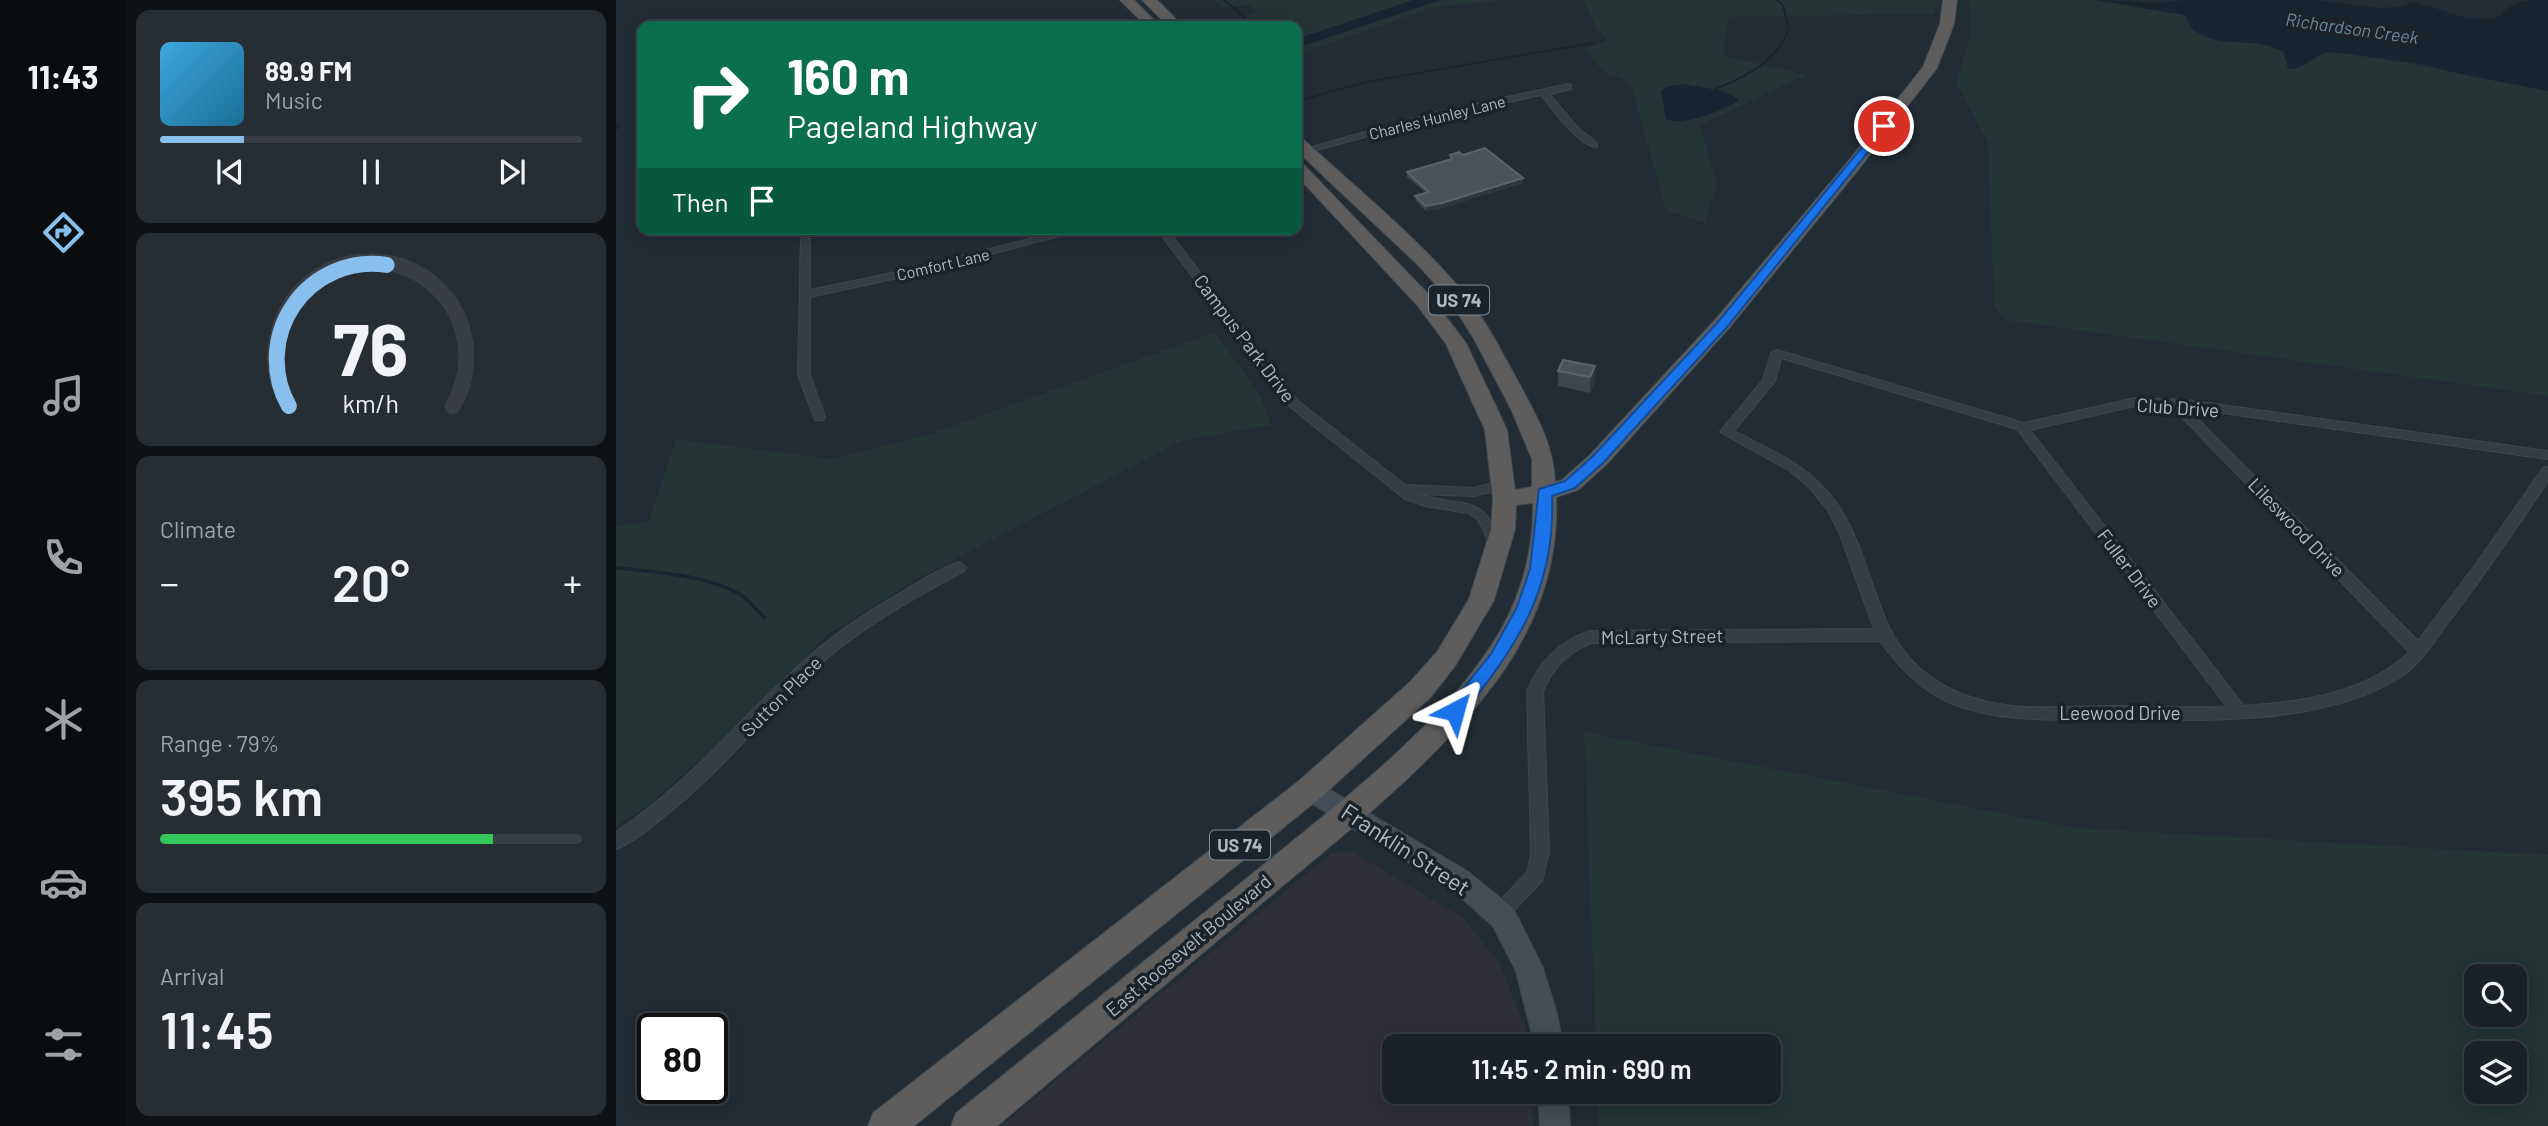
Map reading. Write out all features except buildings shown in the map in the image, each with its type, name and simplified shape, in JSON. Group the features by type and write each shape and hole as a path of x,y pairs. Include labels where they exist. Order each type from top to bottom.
{"highway":[{"path":"1127,0 1148,21"},
{"path":"1142,0 1153,5 1171,21"},
{"path":"1504,492 1544,493 1570,485 1598,460 1722,324 1783,253 1930,68 1947,24 1950,0"},
{"name":"East Roosevelt Boulevard","path":"969,1126 1373,793 1455,711 1497,659 1525,607 1538,569 1545,518 1543,459 1518,400 1463,306 1423,260 1302,156"},
{"name":"US 74","path":"886,1126 1310,789 1420,690 1446,659 1481,600 1503,529 1504,492 1496,430 1456,343 1302,158"},
{"path":"1385,259 1412,273 1446,306 1463,306"},
{"path":"1433,313 1455,318 1505,392 1518,400"}],"main road":[{"name":"Franklin Street","path":"1310,789 1458,879 1500,913"},
{"path":"1500,913 1529,968 1547,1034"},
{"path":"1554,1104 1555,1126"}],"street":[{"name":"Charles Hunley Lane","path":"1302,153 1433,116 1568,87"},
{"path":"1544,93 1575,130 1594,145"},
{"name":"Comfort Lane","path":"804,295 923,269 1057,235"},
{"name":"Campus Park Drive","path":"1167,235 1293,403 1419,500 1474,508 1487,522 1497,549"},
{"path":"805,239 804,375 819,418"},
{"name":"Club Drive","path":"1726,432 1769,381 1777,353 2021,426 2135,402 2176,404 2548,455"},
{"name":"Lileswood Drive","path":"2176,404 2418,650"},
{"name":"Fuller Drive","path":"2021,426 2239,711"},
{"name":"Leewood Drive","path":"1726,432 1793,467 1814,484 1833,507 1848,536 1876,624 1891,648 1924,681 1958,700 2015,712 2267,710 2323,699 2367,686 2398,670 2418,650 2484,567 2548,471"},
{"path":"1404,490 1504,492"},
{"name":"Sutton Place","path":"616,841 653,817 692,785 811,664 835,644 890,605 959,567"},
{"name":"McLarty Street","path":"1500,913 1536,875 1538,868 1540,852 1535,691 1539,679 1553,660 1578,641 1590,637 1883,635"}],"shaded area":[{"path":"1214,0 1506,0 1433,7 1302,53 1302,21 1233,21 1259,12 1248,5 1222,8"},
{"path":"1583,0 1937,0 1934,14 1729,17 1723,55 1806,75 1700,125 1717,184 1705,223 1666,210 1630,82 1604,72 1583,50 1607,40 1597,29"},
{"path":"1969,0 2096,0 2185,15 2190,26 2203,36 2273,47 2284,52 2285,61 2332,52 2375,57 2548,91 2548,396 2005,320 1994,306 1988,143 1956,82 1970,38"},
{"path":"1215,332 1260,395 1271,425 1181,441 915,580 826,636 729,735 646,807 616,826 616,527 649,521 676,439 833,459 930,434"},
{"path":"1584,732 2077,828 2548,855 2548,1126 1599,1126 1598,1104 1781,1104 1781,1034 1596,1034"},
{"path":"1351,851 1463,918 1499,963 1528,1034 1382,1034 1382,1104 1532,1104 1533,1126 1001,1126 1330,854"}],"water":[{"path":"1413,0 1441,0 1302,46 1302,37"},
{"name":"Richardson Creek","path":"2096,0 2159,3 2186,0 2316,0 2378,8 2399,7 2414,2 2466,18 2488,19 2500,16 2521,2 2548,0 2548,91 2422,64 2332,52 2320,55 2300,67 2288,69 2284,52 2261,44 2225,41 2203,35 2190,26 2185,15"},
{"path":"1683,84 1723,91 1739,100 1714,113 1692,119 1666,119 1661,91 1669,86"}],"waterway":[{"path":"1224,0 1249,21"},
{"path":"1716,89 1759,66 1783,41 1789,29 1783,5 1777,0"},
{"path":"1302,100 1366,82 1593,43"},
{"path":"616,124 620,126 616,129"},
{"path":"616,568 713,583 741,595 765,618"}],"route":[{"path":"1455,711 1497,659 1525,607 1538,569 1545,518 1544,493 1570,485 1598,460 1783,253 1884,126"}]}
